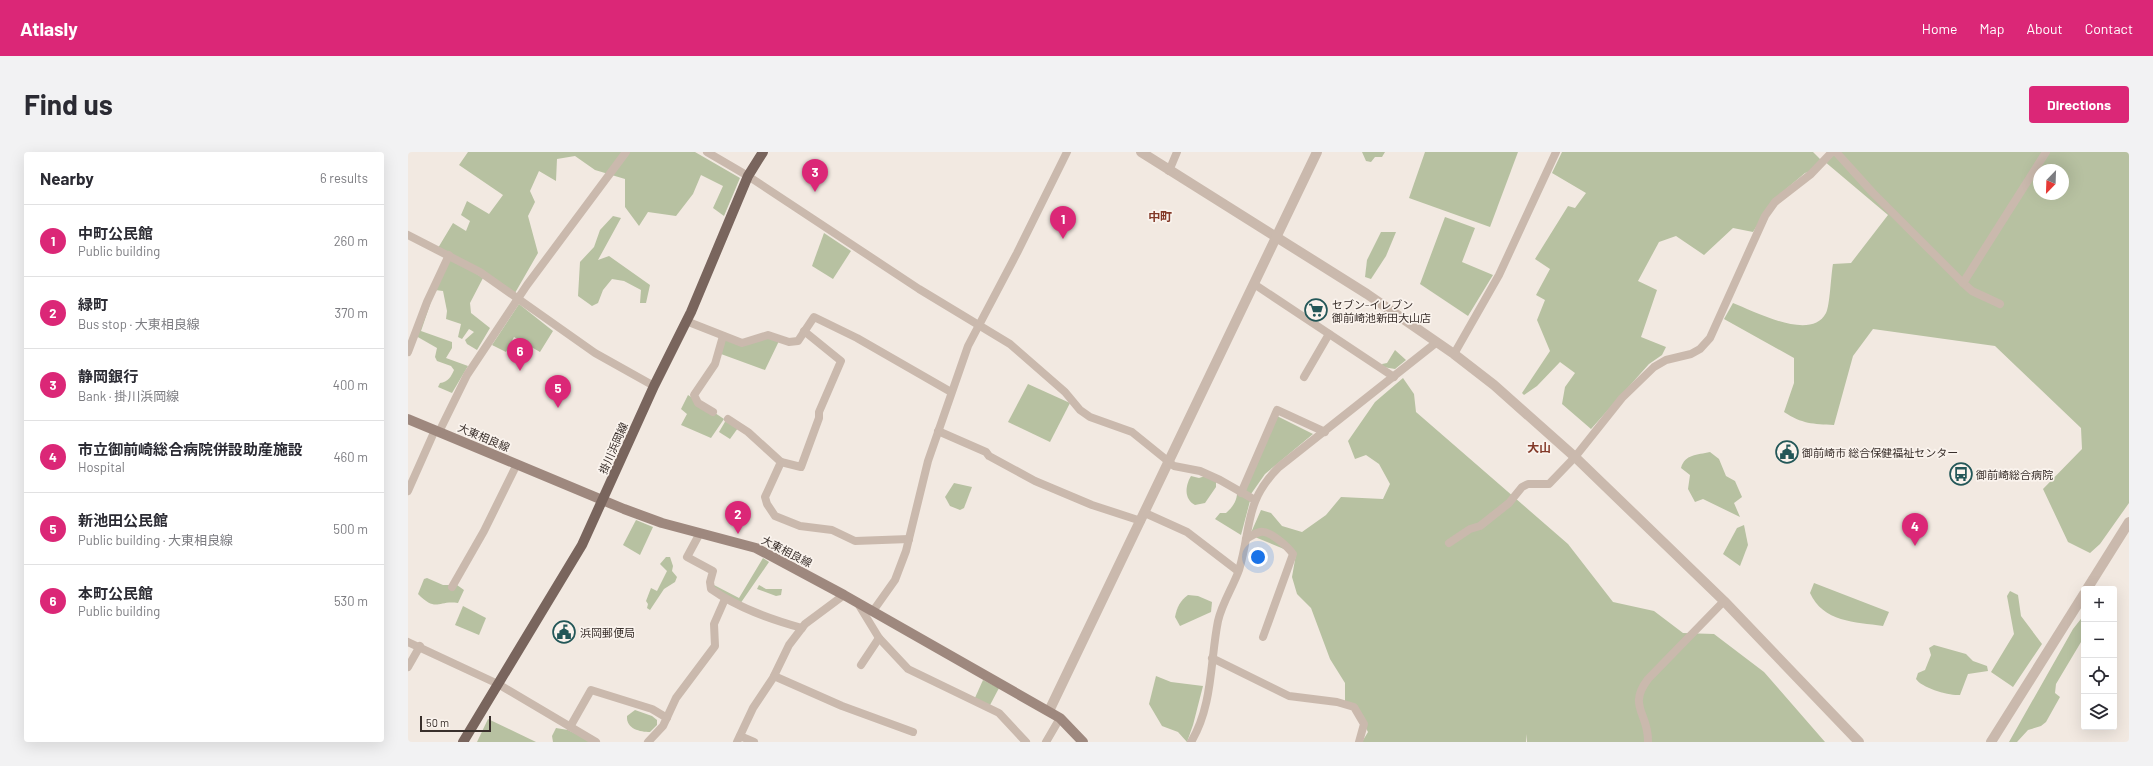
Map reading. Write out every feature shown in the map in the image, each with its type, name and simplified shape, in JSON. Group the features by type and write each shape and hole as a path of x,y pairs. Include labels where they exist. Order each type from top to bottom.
{"main road":[{"name":"掛川浜岡線","path":"463,742 582,545 604,500 654,386 686,321 748,176 763,152"},
{"name":"大東相良線","path":"408,419 662,523 756,548 857,602 1049,711 1060,718 1083,742"}],"street":[{"path":"408,491 437,431 467,375 518,298 567,229 626,152"},
{"path":"707,152 748,176 977,326 1010,344 1065,392 1080,410 1090,418 1132,432 1182,469 1200,471 1255,500"},
{"path":"873,611 895,580 909,539 928,461 951,392 977,326 1017,253 1067,152"},
{"path":"1141,152 1367,294 1454,354 1494,385 1575,457 1724,601 1859,742"},
{"path":"1169,171 1177,152"},
{"path":"1049,711 1317,152"},
{"path":"1454,354 1499,274 1556,152"},
{"path":"1449,543 1470,529 1480,526 1509,503 1522,488 1528,484 1549,484 1575,457 1622,398 1654,367 1666,360 1692,354 1700,350 1710,338 1765,216 1775,202 1812,174 1832,152"},
{"path":"1836,152 1873,193 1963,283 1972,291 2000,304"},
{"path":"1963,283 2046,152"},
{"path":"408,235 480,272 595,353 654,386"},
{"path":"408,352 427,302 449,255"},
{"path":"1254,284 1394,377"},
{"path":"686,321 742,343 768,335 789,342 798,341 814,317 858,338 951,392"},
{"path":"728,419 748,432 781,462 801,467 819,418 819,412 841,361 804,331"},
{"path":"1304,377 1329,334"},
{"path":"713,412 698,403 694,399 694,395 715,364 723,336"},
{"path":"1191,742 1205,711 1218,619 1238,571 1255,500 1268,478 1279,467 1437,342"},
{"path":"1242,493 1277,410 1325,432"},
{"path":"938,431 986,452 989,456 1035,481 1092,505 1143,517 1188,532 1238,571"},
{"path":"781,462 766,497 767,504 775,516 800,526 832,530 855,541 909,539"},
{"path":"452,587 484,531 517,464"},
{"path":"2089,586 2129,522"},
{"path":"1246,539 1261,532 1266,532 1286,545 1293,554 1263,636"},
{"path":"700,533 687,557 713,571 710,582 711,589 725,599 770,618 802,628"},
{"path":"754,742 739,739 753,708 774,676 789,645 802,628 844,595"},
{"path":"648,742 663,726 676,698 716,646 714,624 725,599"},
{"path":"1992,742 2081,599"},
{"path":"1648,742 1648,731 1637,699 1641,688 1724,601"},
{"path":"857,602 879,638 908,669 999,713 1026,742"},
{"path":"861,665 879,638"},
{"path":"408,642 420,646 498,684 596,742"},
{"path":"408,667 420,646"},
{"path":"1212,658 1289,696 1336,702 1354,708 1364,724 1359,742"},
{"path":"774,676 842,706 913,732"},
{"path":"570,727 591,690 652,709 667,718"},
{"path":"1046,742 1060,718"}],"green space":[{"path":"468,152 695,152 740,178 724,216 713,208 723,186 701,175 693,194 676,216 648,212 639,226 625,207 625,179 595,170 575,156 557,159 556,181 539,171 530,191 535,202 528,216 538,253 515,293 438,248 453,223 466,231 470,221 461,215 467,201 489,214 503,195 459,165"},
{"path":"1362,152 1385,152 1382,157 1375,157 1371,162 1366,161"},
{"path":"1425,152 1518,152 1490,227 1409,198"},
{"path":"1562,152 1813,152 1821,160 1811,171 1805,173 1773,200 1753,232 1733,228 1704,255 1676,236 1659,242 1638,281 1657,290 1641,337 1666,347 1662,355 1649,364 1591,429 1562,404 1565,387 1575,373 1560,362 1537,386 1524,395 1522,393 1550,351 1537,320 1545,300 1536,295 1550,269 1535,259 1568,206 1575,208 1586,193 1552,173"},
{"path":"1832,152 2129,152 2129,503 2100,544 2090,553 2068,542 2043,489 2082,449 2081,428 1995,346 1873,329 1853,356 1834,425 1808,423 1796,419 1784,412 1794,383 1794,358 1724,319 1733,303 1782,322 1796,325 1808,325 1819,321 1826,313 1827,309 1833,264 1851,263 1888,215 1824,161"},
{"path":"613,216 621,218 598,260 609,256 650,285 646,303 640,303 641,290 624,281 612,279 603,290 598,303 592,306 578,296 580,262 594,247 600,230"},
{"path":"1445,217 1475,228 1462,262 1493,275 1468,316 1420,284"},
{"path":"1381,232 1396,232 1386,256 1371,279 1365,277 1367,260"},
{"path":"824,233 851,251 833,279 812,266"},
{"path":"449,257 483,278 470,303 471,313 490,328 477,350 467,344 465,340 474,332 469,329 462,339 458,337 461,324 446,319 447,311 443,291 435,290"},
{"path":"434,293 421,331 452,342 452,348 446,358 468,366 452,393 438,387 440,383 449,379 454,370 451,366 437,361 435,357 437,348 416,336"},
{"path":"519,304 553,331 540,352 514,337 506,352 492,345"},
{"path":"726,337 745,345 766,338 779,341 765,370 721,354"},
{"path":"1395,350 1406,360 1395,369 1383,367 1382,364 1387,363"},
{"path":"1403,378 1414,394 1416,412 1568,544 1613,602 1654,611 1683,633 1714,634 1764,672 1825,742 1527,742 1527,734 1526,742 1362,742 1368,732 1354,707 1345,702 1345,683 1330,659 1311,608 1297,594 1292,577 1296,554 1250,535 1261,510 1271,513 1282,526 1302,532 1326,515 1341,497 1383,499 1390,484 1379,464 1366,455 1355,459 1348,441 1375,402"},
{"path":"1028,384 1070,403 1050,442 1008,422"},
{"path":"688,395 724,419 711,438 681,425 687,414 681,409"},
{"path":"1277,416 1313,434 1265,474 1251,494 1245,491"},
{"path":"726,420 738,428 730,439 719,432"},
{"path":"1710,452 1719,459 1726,476 1735,481 1742,497 1734,503 1740,517 1703,499 1695,502 1688,489 1690,475 1681,468 1683,463 1692,456"},
{"path":"1191,476 1199,478 1205,476 1216,481 1216,487 1205,503 1195,505 1187,496 1187,488"},
{"path":"954,483 972,487 964,508 960,510 950,506 945,497"},
{"path":"1237,493 1250,501 1241,535 1215,519 1220,513 1226,513 1230,509 1235,502"},
{"path":"636,520 653,527 640,555 623,545"},
{"path":"1744,525 1748,545 1740,566 1723,554 1737,528"},
{"path":"666,557 670,557 673,566 672,571 677,577 675,582 664,589 650,610 647,608 648,604 646,601 651,588 657,591 667,571 660,564"},
{"path":"763,558 769,562 740,604 712,587 714,585 739,598"},
{"path":"427,578 443,585 457,585 464,590 458,603 433,604 424,600 418,594 424,579"},
{"path":"1814,583 1889,612 1883,626 1841,619 1831,615 1816,603 1810,593"},
{"path":"759,585 766,589 782,589 781,595 776,596 757,589"},
{"path":"2010,591 2018,595 2021,616 2042,644 2013,687 1991,672 2014,634 2007,596"},
{"path":"1188,595 1198,596 1212,602 1211,612 1180,626 1175,617 1176,613 1181,602"},
{"path":"463,606 486,618 479,635 455,625"},
{"path":"2081,619 2081,642 2056,684 2055,693 2060,697 2046,722 2041,726 2028,730 2017,742 2009,742 2073,629"},
{"path":"1934,645 1966,654 1973,661 1987,666 1988,671 1968,674 1960,695 1943,693 1930,688 1916,679 1918,673 1925,670 1931,655 1929,648"},
{"path":"1156,676 1171,682 1203,686 1187,742 1178,732 1162,726 1149,704"},
{"path":"983,680 999,688 989,707 974,700"},
{"path":"635,710 652,716 657,720 657,725 650,732 631,727 627,720 627,716"},
{"path":"488,719 536,742 477,742"},
{"path":"556,728 568,730 593,742 553,742 552,736"}],"place":[{"name":"静岡銀行","path":"815,192"},
{"name":"中町公民館","path":"1063,239"},
{"name":"セブン‐イレブン 御前崎池新田大山店","path":"1316,310"},
{"name":"本町公民館","path":"520,371"},
{"name":"新池田公民館","path":"558,408"},
{"name":"御前崎市 総合保健福祉センター","path":"1787,452"},
{"name":"御前崎総合病院","path":"1961,474"},
{"name":"緑町","path":"738,534"},
{"name":"市立御前崎総合病院併設助産施設","path":"1915,546"},
{"name":"浜岡郵便局","path":"564,632"}],"district":[{"name":"中町","path":"1160,216"},
{"name":"大山","path":"1539,447"}]}
